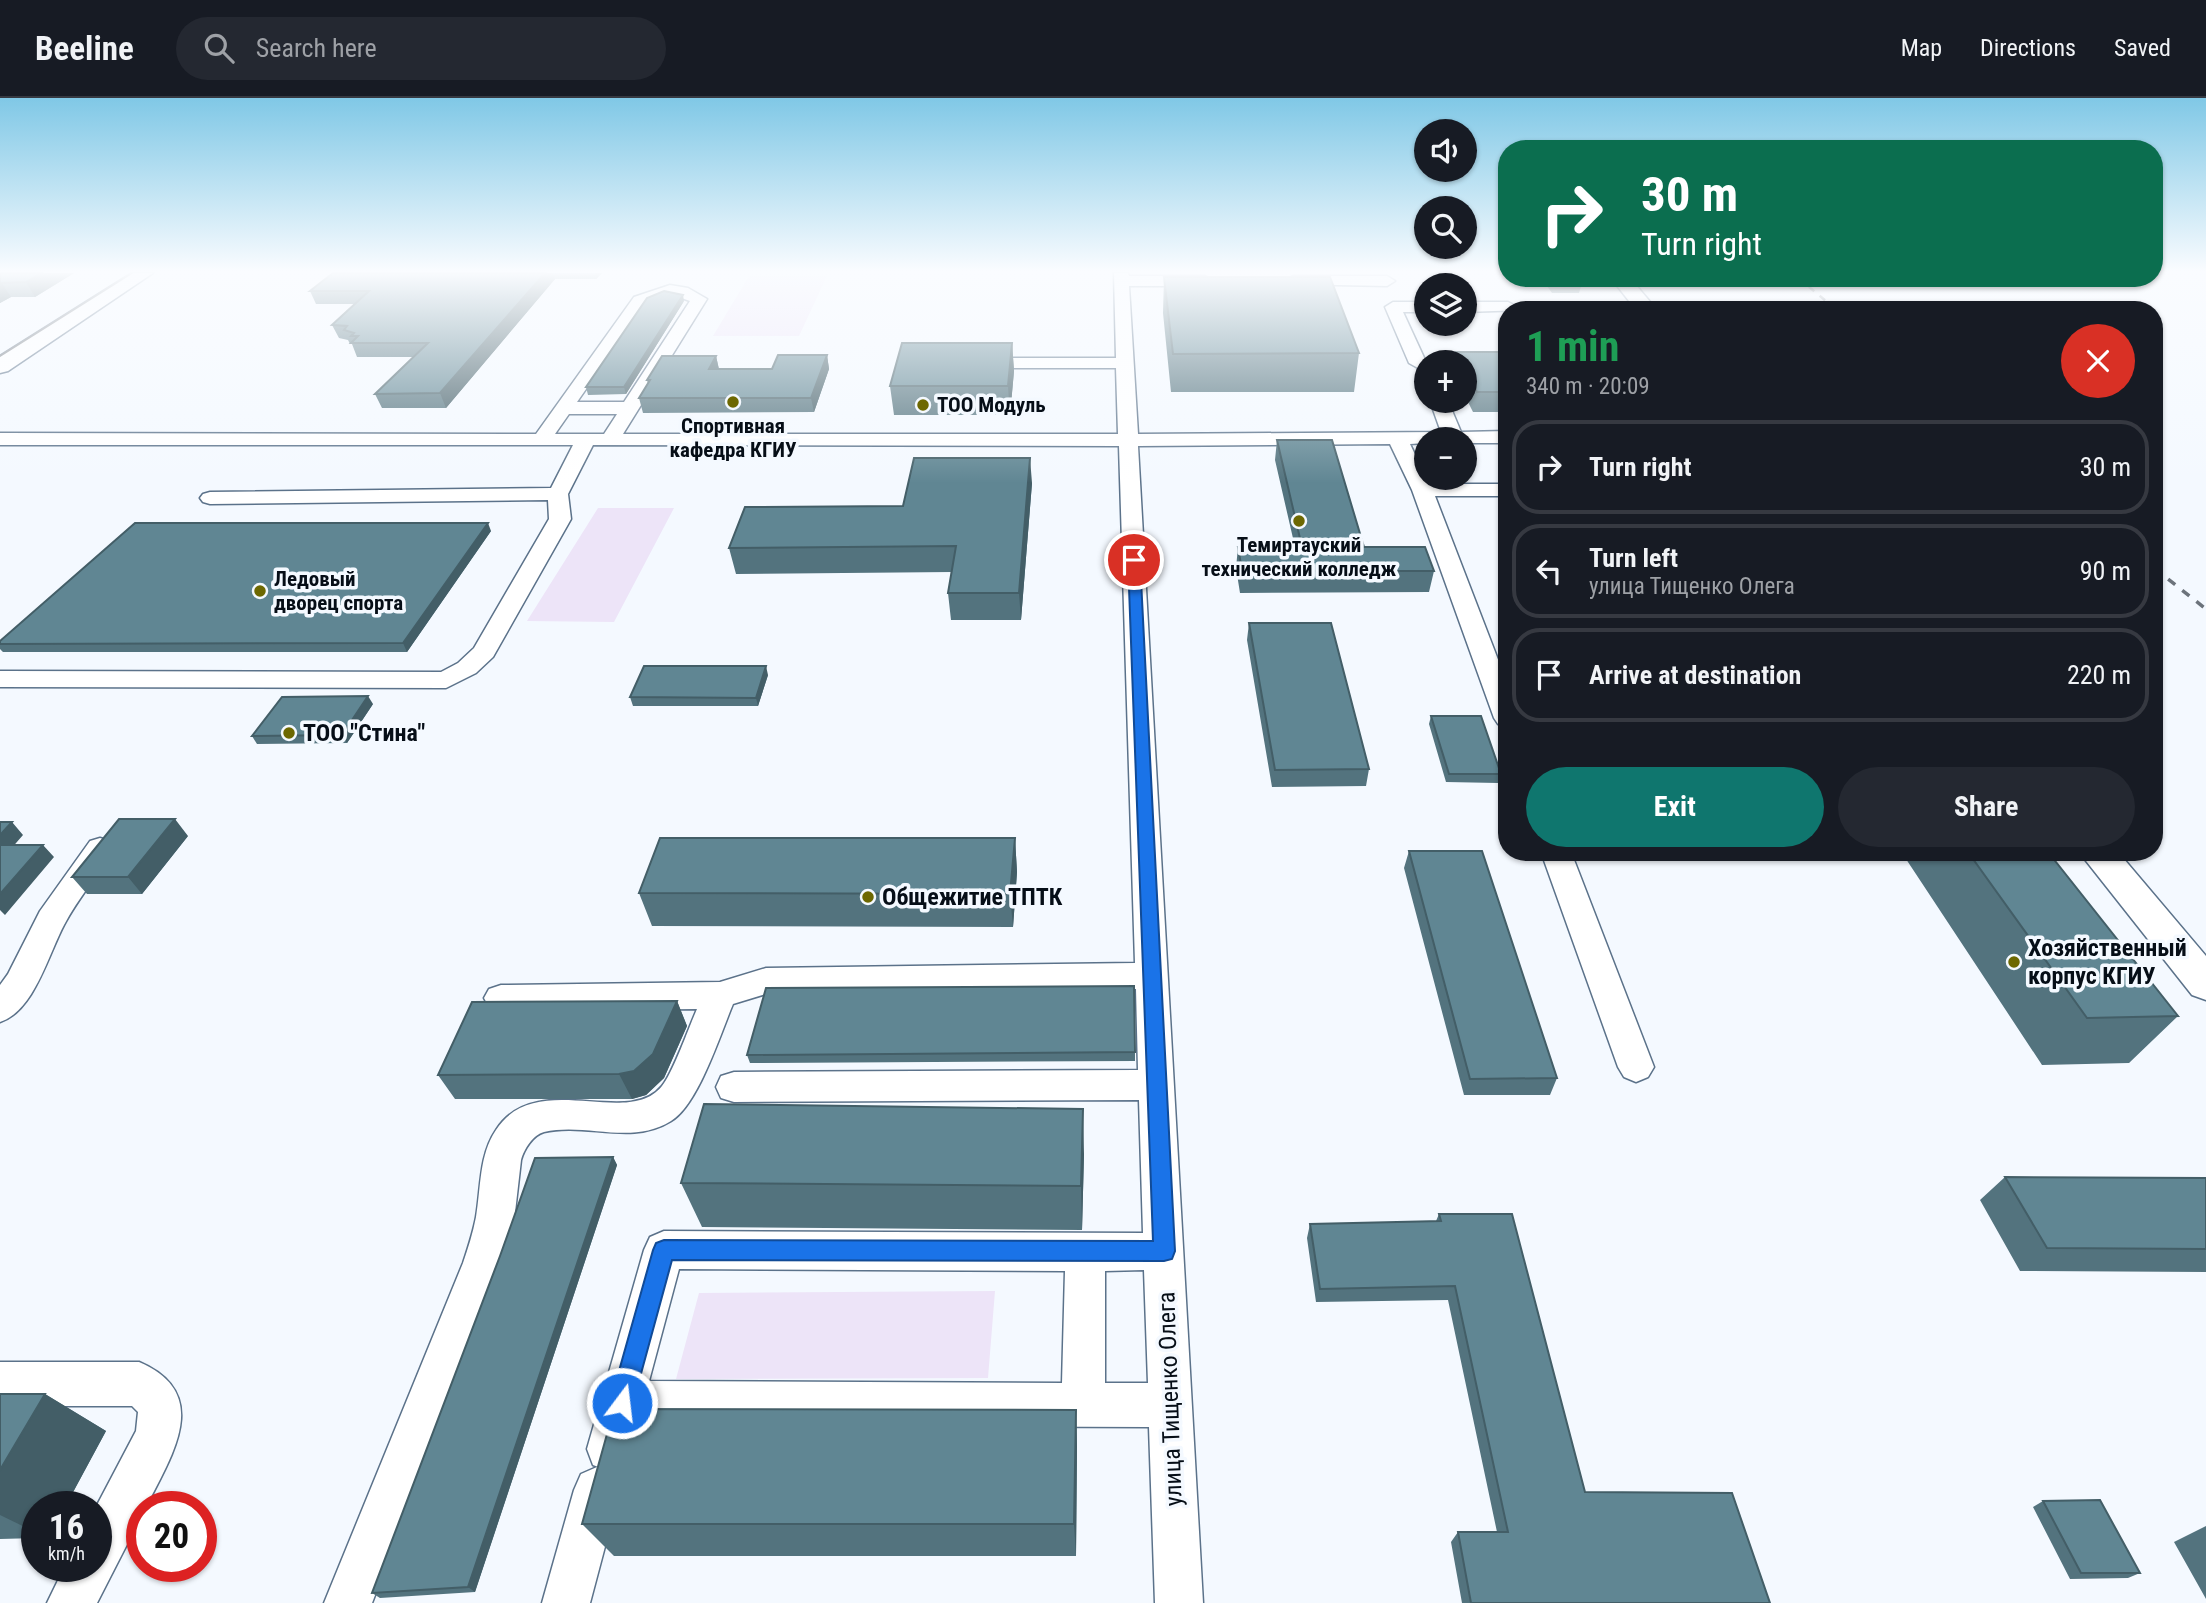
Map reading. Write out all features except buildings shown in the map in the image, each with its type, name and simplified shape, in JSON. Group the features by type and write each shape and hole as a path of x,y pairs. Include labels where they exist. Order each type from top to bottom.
{"main road":[{"path":"0,366 35,343"},
{"path":"2104,861 2206,984"}],"street":[{"path":"542,439 610,343"},
{"path":"0,679 446,680 467,668 484,652 560,519 558,495 598,439 629,408 671,343"},
{"name":"улица Тищенко Олега","path":"1125,343 1179,1603"},
{"path":"960,363 1126,363"},
{"path":"564,408 629,408"},
{"path":"1477,439 1498,438"},
{"path":"0,439 1414,440"},
{"path":"1398,440 1414,473"},
{"path":"1422,490 1498,694"},
{"path":"1477,490 1498,490"},
{"path":"210,498 558,495"},
{"path":"0,1009 21,982 51,919 108,836"},
{"path":"1559,861 1636,1067"},
{"path":"501,998 720,995 766,981 1152,976"},
{"path":"348,1603 483,1263 495,1221 503,1156 508,1143 522,1126 542,1116 639,1118 659,1112 670,1105 720,995"},
{"path":"734,1087 1157,1085"},
{"path":"566,1603 664,1250 1164,1251"},
{"path":"1083,1405 1085,1252"},
{"path":"0,1384 139,1384 152,1393 159,1406 162,1421 157,1438 112,1525"},
{"path":"622,1403 1169,1405"},
{"path":"71,1603 82,1582"}],"shaded area":[{"path":"598,508 674,508 614,622 527,621"},
{"path":"995,1291 988,1378 676,1379 699,1293"}],"tram line":[{"path":"0,356 20,343"}],"railway":[{"path":"2163,575 2206,609"}],"place":[{"name":"Спортивная кафедра КГИУ","path":"733,402"},
{"name":"ТОО Модуль","path":"923,405"},
{"name":"Темиртауский технический колледж","path":"1299,521"},
{"name":"Ледовый дворец спорта","path":"260,591"},
{"name":"ТОО \"Стина\"","path":"289,733"},
{"name":"Общежитие ТПТК","path":"868,897"},
{"name":"Хозяйственный корпус КГИУ","path":"2014,962"}],"route":[{"path":"622,1403 664,1250 1164,1251 1134,560"}]}
